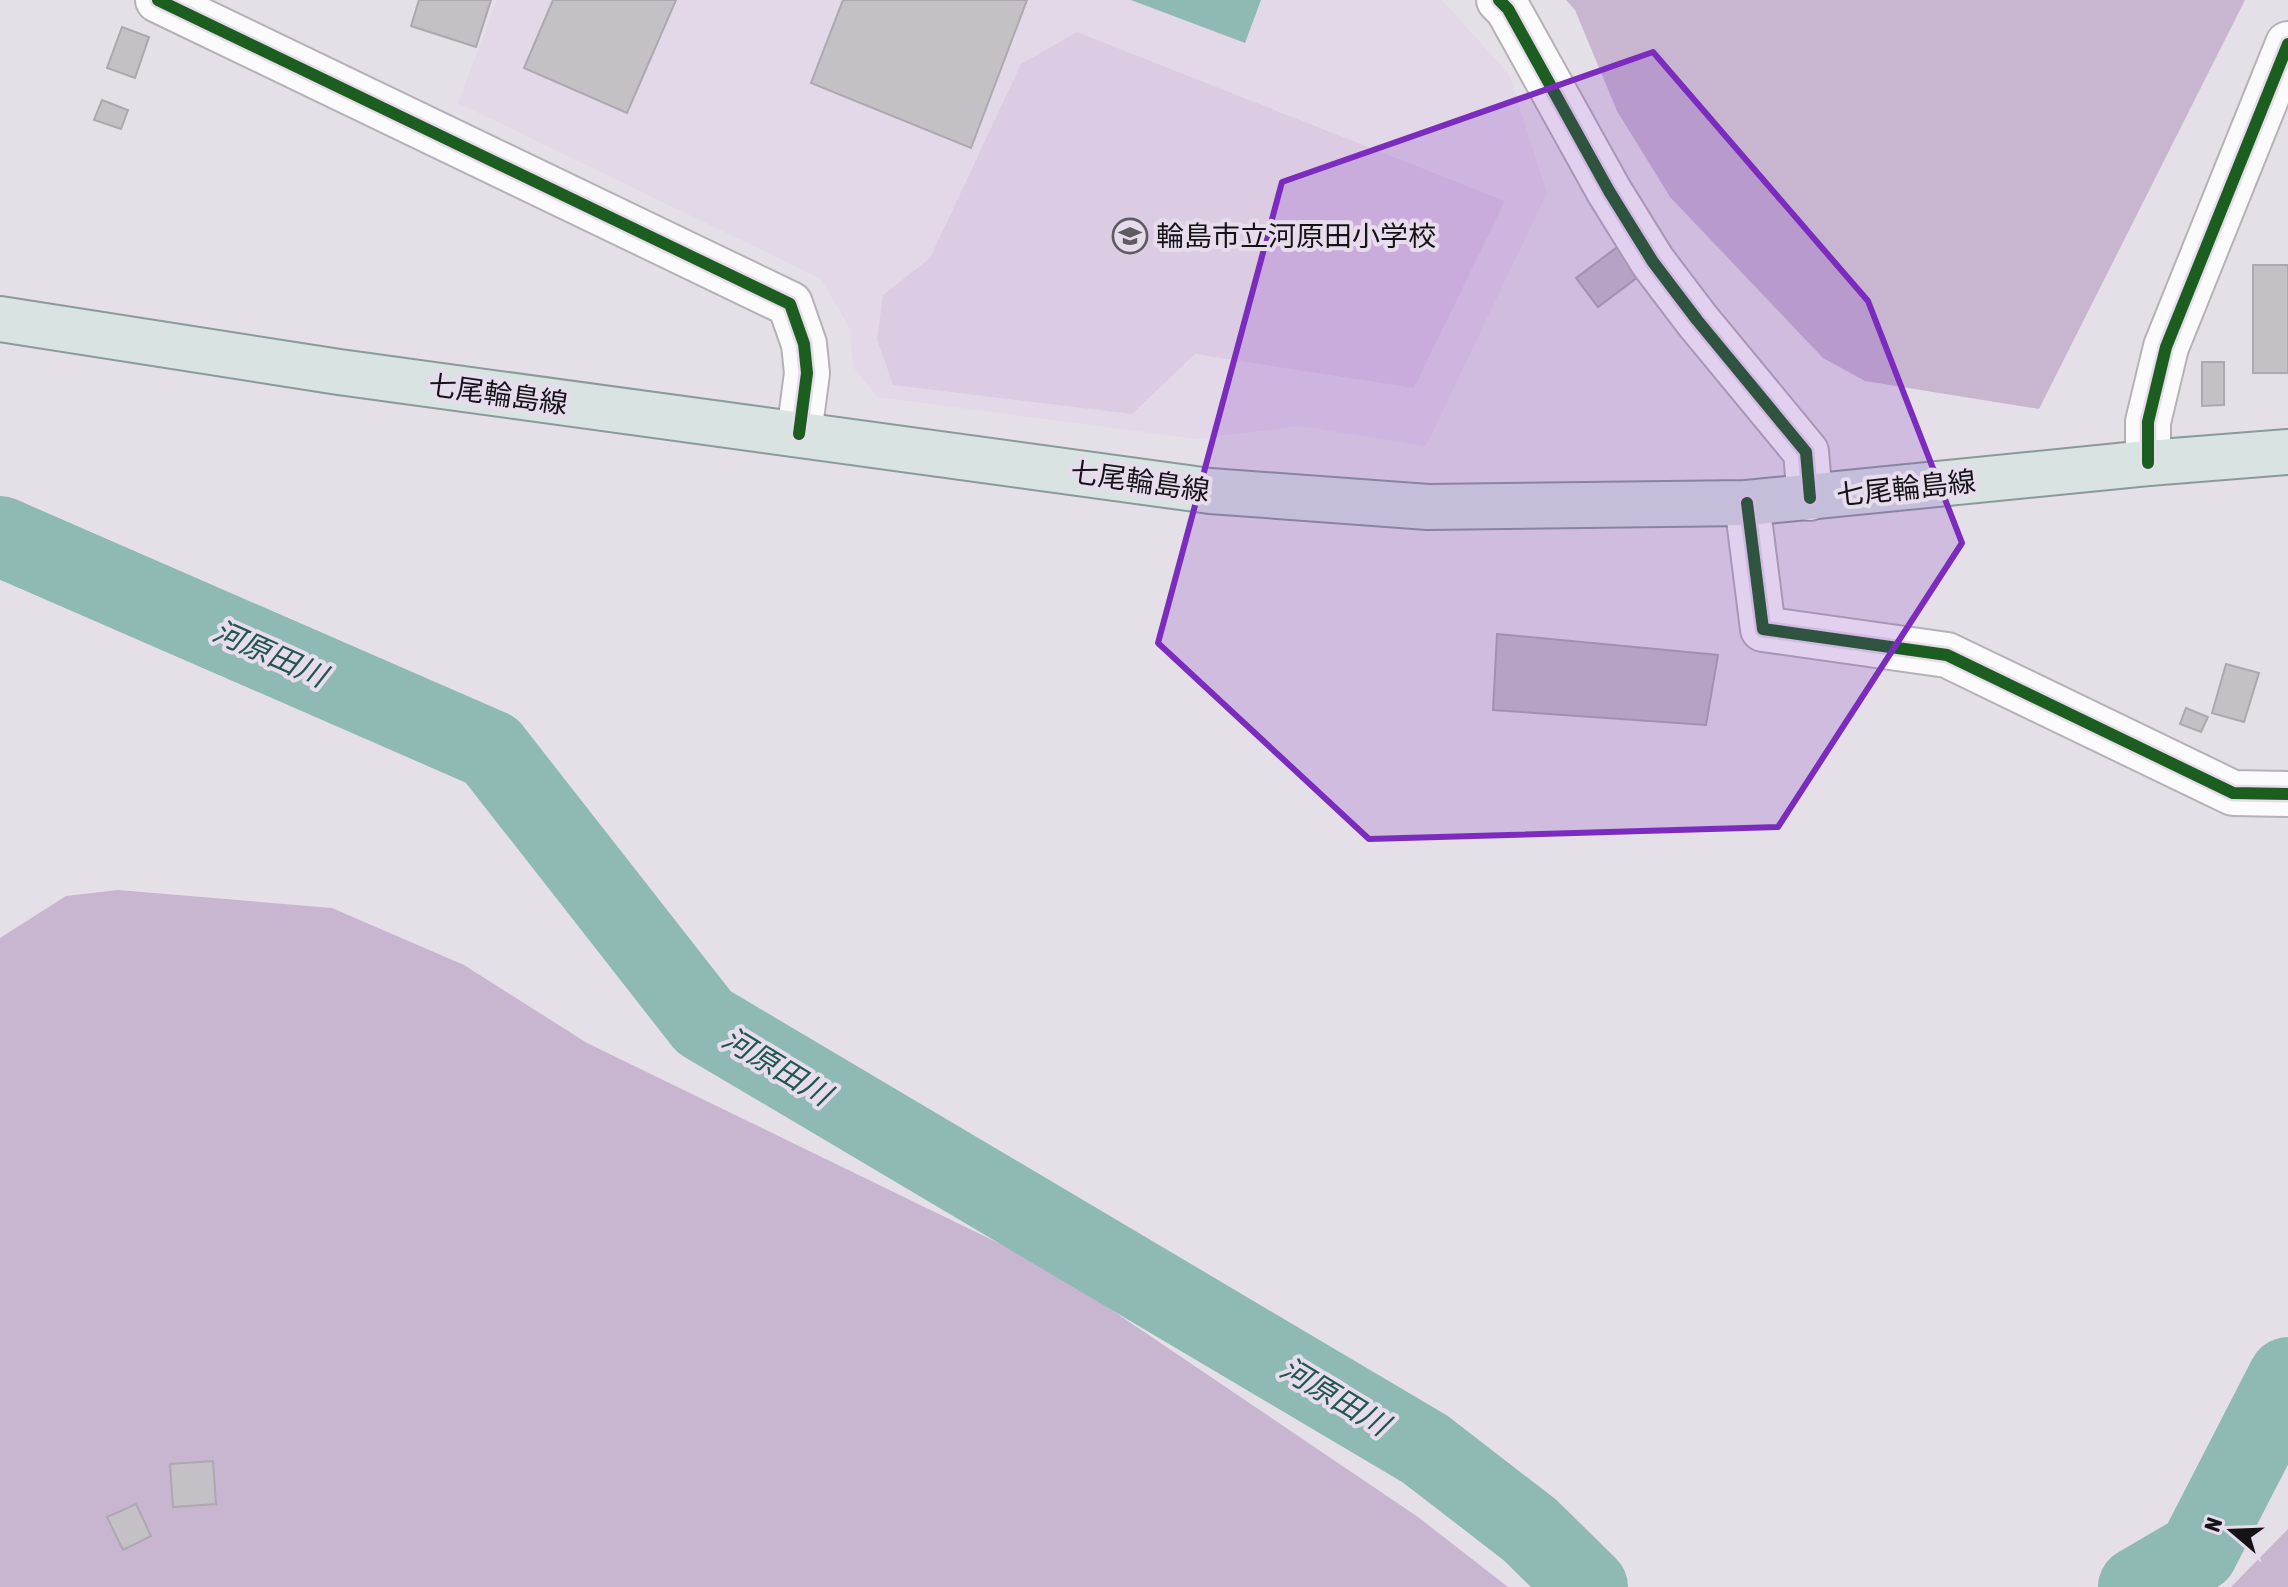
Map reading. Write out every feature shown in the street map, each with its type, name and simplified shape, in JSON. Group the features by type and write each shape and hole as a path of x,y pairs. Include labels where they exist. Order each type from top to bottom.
{"main road":[{"name":"七尾輪島線","path":"0,319 339,372 1210,491 1428,507 1747,503 2288,452"}],"street":[{"path":"158,0 790,304 804,344 807,373 799,434"},
{"path":"1499,0 1508,9 1609,191 1653,262 1806,452 1810,498"},
{"path":"2148,463 2148,422 2166,347 2288,44"},
{"path":"1747,503 1763,629 1947,655 2233,793 2288,794"}],"highlighted area":[{"path":"1653,52 1868,301 1962,543 1778,827 1369,839 1158,643 1282,182"}],"shaded area":[{"name":"輪島市立河原田小学校","path":"497,0 1442,0 1509,74 1547,193 1426,446 1299,426 1196,439 877,397 853,367 850,329 821,279 458,103"},
{"path":"1131,0 1261,0 1245,43"},
{"path":"1566,0 2245,0 2039,409 1865,381 1823,358 1670,197 1617,111 1575,10"},
{"path":"1077,32 1505,201 1414,388 1195,354 1132,414 893,385 877,339 883,295 930,258 1021,64"},
{"path":"118,890 332,908 464,965 587,1043 1048,1267 1418,1517 1508,1587 0,1587 0,938 66,896"},
{"path":"2288,1529 2288,1587 2231,1587"}],"building":[{"path":"419,0 491,0 476,47 411,26"},
{"path":"553,0 676,0 627,113 524,68"},
{"path":"843,0 1027,0 971,148 811,83"},
{"path":"122,27 149,37 135,78 107,68"},
{"path":"102,100 128,110 121,129 94,120"},
{"path":"1624,242 1646,271 1598,307 1576,278"},
{"path":"2253,265 2288,265 2288,373 2253,373"},
{"path":"2202,362 2224,362 2224,405 2202,406"},
{"path":"1497,634 1718,655 1706,725 1493,710"},
{"path":"2226,664 2259,673 2244,722 2212,713"},
{"path":"2186,708 2208,717 2201,732 2180,724"},
{"path":"213,1461 216,1504 173,1507 170,1464"},
{"path":"136,1504 151,1536 123,1550 107,1517"}],"waterway":[{"name":"河原田川","path":"0,536 491,750 704,1022 1425,1449 1530,1530 1588,1587"},
{"name":"河原田川","path":"2138,1587 2198,1552 2288,1377"}],"cycle path":[{"path":"158,0 790,304 804,344 807,373 799,434"},
{"path":"1499,0 1508,9 1609,191 1653,262 1806,452 1810,498"},
{"path":"2148,463 2148,422 2166,347 2288,44"},
{"path":"1747,503 1763,629 1947,655 2233,793 2288,794"}],"place":[{"name":"輪島市立河原田小学校","path":"1130,236"}]}
